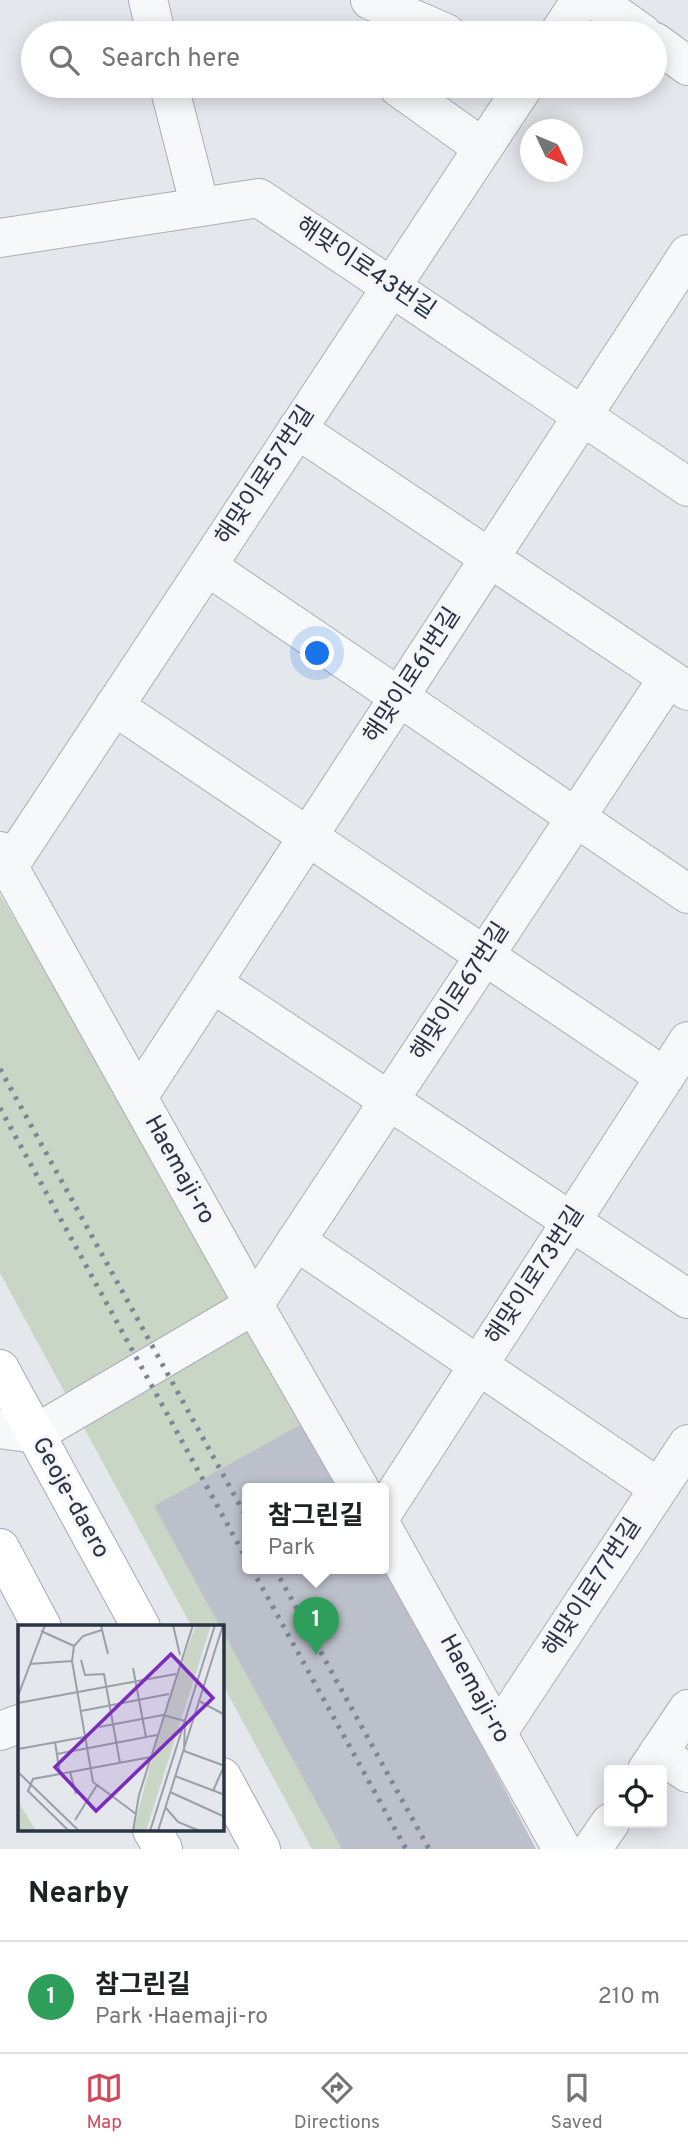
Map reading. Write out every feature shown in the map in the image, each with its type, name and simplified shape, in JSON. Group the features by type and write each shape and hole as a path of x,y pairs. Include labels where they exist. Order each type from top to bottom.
{"main road":[{"name":"Geoje-daero","path":"0,1368 18,1432 140,1625"},
{"path":"0,1548 41,1625"},
{"path":"224,1781 261,1849"},
{"path":"153,1832 163,1849"},
{"path":"222,1832 235,1849"}],"street":[{"path":"148,0 153,21"},
{"path":"370,0 418,21"},
{"path":"567,21 581,0"},
{"path":"595,0 625,21"},
{"path":"667,51 688,66"},
{"path":"172,98 200,207"},
{"path":"413,98 483,148"},
{"name":"해맞이로57번길","path":"4,858 114,706 515,98"},
{"name":"해맞이로43번길","path":"0,238 260,198 688,487"},
{"name":"해맞이로61번길","path":"138,1097 688,254"},
{"path":"297,429 678,685"},
{"path":"206,566 688,894"},
{"name":"해맞이로67번길","path":"254,1306 576,818 678,685"},
{"path":"114,706 665,1077"},
{"name":"Haemaji-ro","path":"4,858 254,1306 357,1483"},
{"path":"212,983 688,1299"},
{"name":"해맞이로73번길","path":"389,1503 688,1041"},
{"path":"296,1241 659,1488"},
{"path":"18,1432 254,1306"},
{"name":"해맞이로77번길","path":"498,1732 688,1444"},
{"name":"Haemaji-ro","path":"389,1540 562,1849"},
{"path":"664,1765 688,1709"},
{"path":"0,1731 18,1724"},
{"path":"592,1849 607,1828"}],"green space":[{"path":"0,895 330,1436 257,1483 242,1483 242,1574 253,1574 509,1849 312,1849 224,1687 224,1625 191,1625 0,1273"}],"building":[{"path":"311,1419 344,1483 242,1483 242,1574 389,1574 389,1569 536,1849 342,1849 224,1634 224,1625 219,1625 154,1506"}],"railway":[{"path":"0,1069 242,1509"},
{"path":"0,1108 242,1551"},
{"path":"255,1574 406,1849"},
{"path":"278,1574 429,1849"}],"place":[{"name":"참그린길","path":"316,1655"}]}
